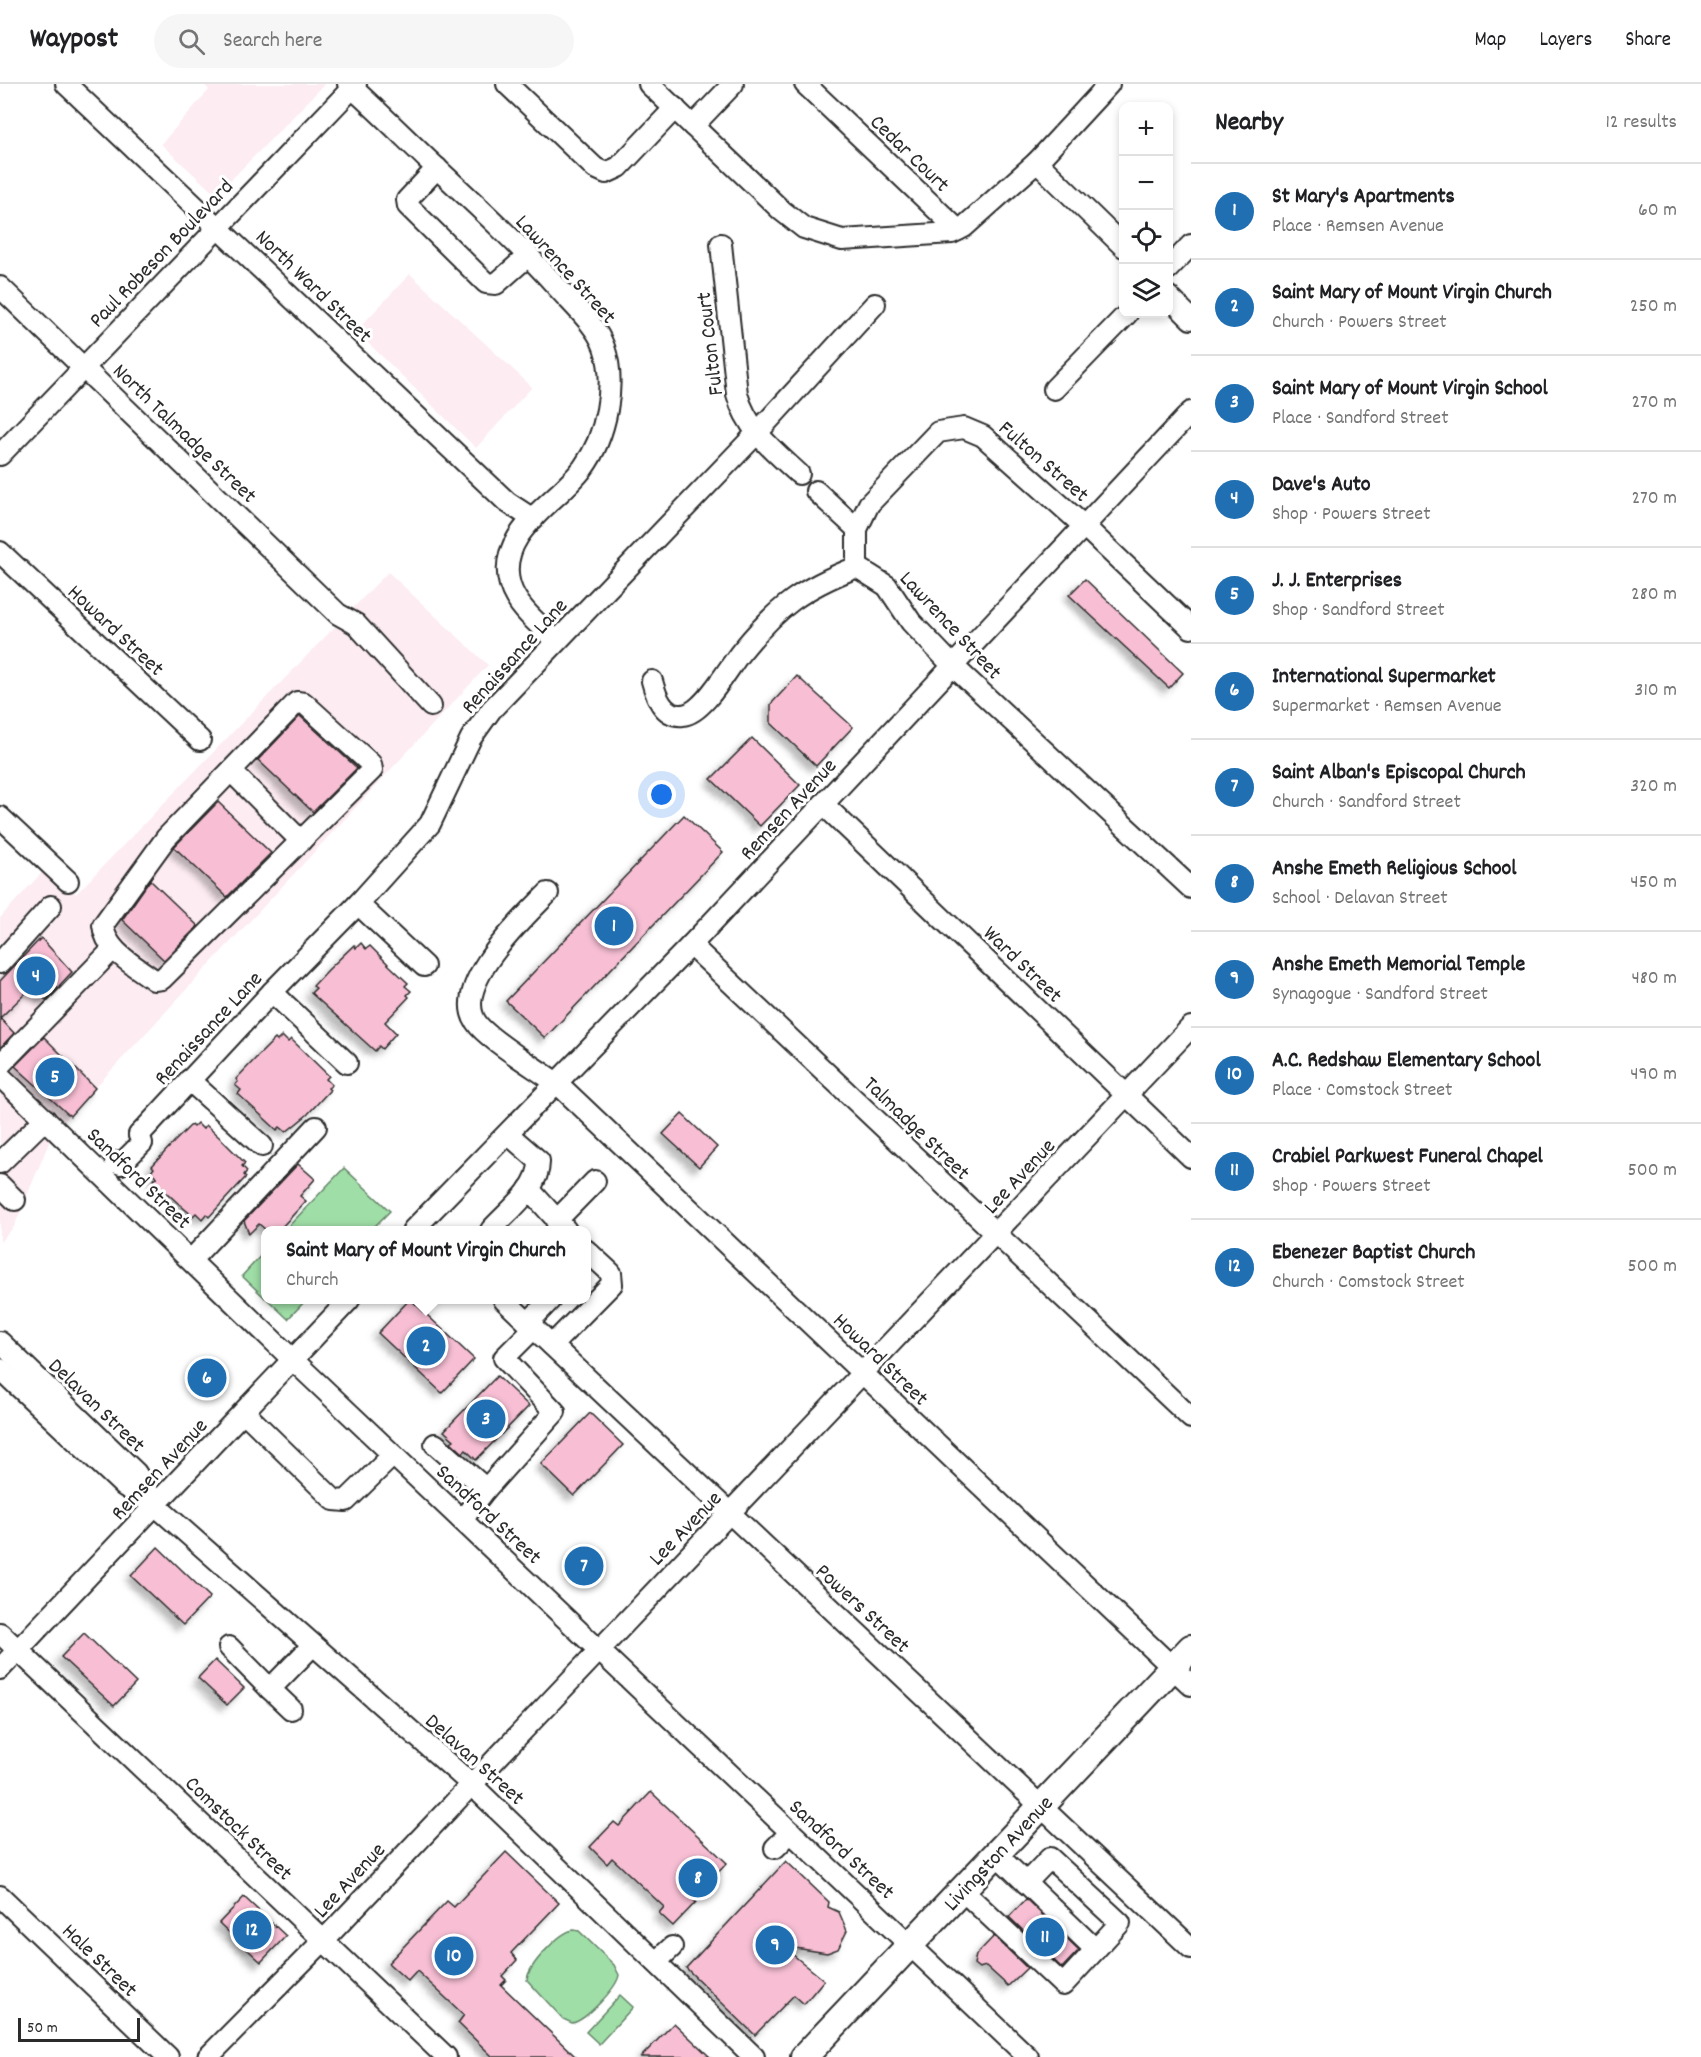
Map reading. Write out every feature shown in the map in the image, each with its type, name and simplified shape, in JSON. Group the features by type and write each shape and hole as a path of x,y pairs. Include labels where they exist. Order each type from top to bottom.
{"main road":[{"name":"Livingston Avenue","path":"804,2057 1191,1648"}],"street":[{"name":"North Ward Street","path":"66,84 507,502 533,519"},
{"path":"507,84 595,168 606,173 619,167 675,108"},
{"path":"649,84 781,210 804,228 826,237 842,240 958,230 988,208 1037,162 1109,84"},
{"path":"693,126 733,84"},
{"name":"Cedar Court","path":"805,84 958,230"},
{"name":"Paul Robeson Boulevard","path":"0,454 352,85"},
{"name":"Lawrence Street","path":"352,85 529,255 590,324 604,346 609,374 606,410 598,442 583,468 517,537 509,565 510,585 519,604 556,641"},
{"path":"1037,162 1119,241"},
{"path":"437,168 407,200 408,206 486,283 496,284 529,255"},
{"name":"Fulton Court","path":"721,244 736,394 746,420 756,434"},
{"path":"1173,264 1191,245"},
{"name":"North Talmadge Street","path":"0,286 338,614 356,624 430,706"},
{"path":"1173,290 1191,303"},
{"path":"1173,301 1191,319"},
{"name":"Renaissance Lane","path":"109,1168 122,1164 142,1143 139,1135 272,992 358,904 430,824 471,738 491,710 756,434 875,304"},
{"path":"1054,389 1123,318"},
{"name":"Remsen Avenue","path":"424,1226 508,1134 692,945 1191,412"},
{"name":"Fulton Street","path":"857,529 869,504 938,432 955,428 973,430 983,436 1085,527 1191,628"},
{"path":"756,434 799,474"},
{"path":"652,681 657,699 666,709 683,715 694,711 703,703 742,650 786,604 805,590 857,567 857,529 816,491"},
{"name":"Howard Street","path":"0,552 200,740"},
{"name":"Lawrence Street","path":"857,567 887,586 910,622 953,666 1191,888"},
{"path":"297,702 304,703 371,764 372,770 162,979 154,980 113,949 104,933 103,925 166,838 231,771 297,702"},
{"path":"231,771 301,841"},
{"name":"Ward Street","path":"824,804 1191,1157"},
{"path":"0,817 68,881"},
{"name":"Howard Street","path":"548,893 488,960 471,997 471,1006 480,1027 558,1084 1191,1685"},
{"path":"358,904 424,966"},
{"path":"0,963 51,906"},
{"name":"Talmadge Street","path":"692,945 1191,1418"},
{"path":"0,1065 113,949"},
{"path":"272,992 346,1063"},
{"name":"Lee Avenue","path":"208,2057 324,1940 1191,1027"},
{"name":"Sandford Street","path":"0,1076 45,1119 109,1168 191,1260 293,1360 1028,2057"},
{"path":"189,1080 262,1146"},
{"path":"0,1163 45,1119"},
{"path":"191,1260 316,1127"},
{"path":"495,1226 529,1189 540,1172 539,1161 508,1134"},
{"path":"560,1226 595,1181"},
{"path":"0,1185 15,1200"},
{"path":"529,1189 544,1203 546,1212 558,1226"},
{"path":"552,1345 612,1284 611,1273 591,1257"},
{"name":"Remsen Avenue","path":"0,1669 344,1304"},
{"name":"Powers Street","path":"509,1304 1191,1948"},
{"path":"462,1520 486,1489 555,1413 504,1358 546,1304"},
{"name":"Delavan Street","path":"0,1342 136,1473 155,1505"},
{"name":"Delavan Street","path":"0,1369 124,1486 155,1505 471,1784 754,2057"},
{"path":"244,1412 334,1500 341,1503 346,1501 393,1455"},
{"path":"435,1444 486,1489"},
{"name":"Comstock Street","path":"0,1633 446,2057"},
{"path":"270,1689 313,1645"},
{"path":"229,1647 291,1709"},
{"path":"775,1848 791,1832"},
{"path":"996,1854 1095,1949"},
{"path":"962,1890 1063,1985 1120,1923 1050,1858 1026,1883"},
{"name":"Hale Street","path":"0,1896 168,2057"},
{"path":"656,1962 672,1947"}],"shaded area":[{"path":"204,84 325,84 216,195 161,144 209,90"},
{"path":"410,274 532,387 476,448 356,331"},
{"path":"388,572 488,665 53,1133 14,1227 0,1242 0,918 48,866 76,894"}],"green space":[{"path":"344,1168 390,1211 375,1226 289,1226"},
{"path":"261,1255 261,1294 242,1276"},
{"path":"272,1304 302,1304 288,1319"},
{"path":"574,1930 579,1931 614,1965 619,1975 613,1988 600,2003 578,2021 572,2023 563,2019 527,1980 533,1966 546,1950 561,1936"},
{"path":"620,1995 633,2007 599,2044 586,2032"}],"building":[{"path":"1085,579 1183,673 1169,688 1069,595"},
{"path":"797,676 853,727 816,766 771,723 771,704"},
{"path":"300,716 357,768 313,812 258,760"},
{"path":"752,738 800,785 760,826 711,779"},
{"path":"218,802 271,853 227,897 174,847"},
{"path":"684,815 723,852 545,1038 506,1001"},
{"path":"150,880 198,926 164,960 122,920"},
{"path":"41,938 72,972 46,1000 32,987 0,1018 0,981"},
{"path":"361,943 366,949 370,946 408,983 405,986 411,991 407,995 409,997 385,1022 396,1033 382,1049 379,1046 375,1051 311,993 316,988 313,986 328,970 354,945 356,948"},
{"path":"0,1018 14,1033 1,1047 0,1046"},
{"path":"282,1036 288,1042 291,1039 329,1076 326,1079 332,1085 307,1115 286,1132 280,1127 277,1130 238,1094 241,1090 235,1085 238,1082 236,1079 257,1057 275,1039 277,1041"},
{"path":"44,1037 95,1088 70,1116 15,1066"},
{"path":"682,1114 717,1147 699,1167 663,1134"},
{"path":"197,1123 203,1129 206,1125 219,1137 245,1163 242,1166 247,1171 244,1175 246,1177 209,1217 206,1214 202,1219 196,1213 193,1216 180,1205 153,1180 157,1177 151,1172 154,1168 152,1166 175,1141 191,1125 193,1127"},
{"path":"298,1164 315,1179 300,1196 306,1201 283,1226 259,1224 249,1234 244,1221"},
{"path":"405,1304 415,1304 474,1359 442,1393 378,1333"},
{"path":"497,1376 529,1406 476,1460 466,1450 463,1453 451,1442 454,1440 444,1431"},
{"path":"590,1413 623,1445 574,1496 541,1464"},
{"path":"158,1547 210,1597 183,1625 131,1576"},
{"path":"84,1633 136,1683 114,1706 61,1657"},
{"path":"215,1660 244,1688 227,1705 198,1678"},
{"path":"651,1792 727,1863 693,1899 696,1902 673,1926 659,1913 664,1907 612,1858 607,1864 590,1847 614,1822 619,1826"},
{"path":"506,1852 559,1903 511,1953 517,1960 502,1976 506,1980 501,1985 576,2057 493,2057 458,2023 464,2015 417,1971 408,1981 388,1963 447,1901 454,1907"},
{"path":"786,1861 829,1902 828,1907 839,1912 847,1931 838,1949 827,1953 782,1946 824,1980 804,2004 794,1995 755,2035 686,1968"},
{"path":"244,1897 286,1936 261,1962 219,1923"},
{"path":"1026,1899 1079,1950 1062,1968 1009,1917"},
{"path":"994,1936 1027,1968 1008,1986 986,1966 979,1968 974,1964 976,1955"},
{"path":"674,2023 710,2057 641,2057"}],"place":[{"name":"St Mary's Apartments","path":"614,926"},
{"name":"Dave's Auto","path":"36,976"},
{"name":"J. J. Enterprises","path":"55,1077"},
{"name":"Saint Mary of Mount Virgin Church","path":"426,1346"},
{"name":"International Supermarket","path":"207,1378"},
{"name":"Saint Mary of Mount Virgin School","path":"486,1419"},
{"name":"Saint Alban's Episcopal Church","path":"584,1566"},
{"name":"Anshe Emeth Religious School","path":"698,1878"},
{"name":"Ebenezer Baptist Church","path":"252,1930"},
{"name":"Crabiel Parkwest Funeral Chapel","path":"1045,1937"},
{"name":"Anshe Emeth Memorial Temple","path":"775,1945"},
{"name":"A.C. Redshaw Elementary School","path":"454,1956"}]}
